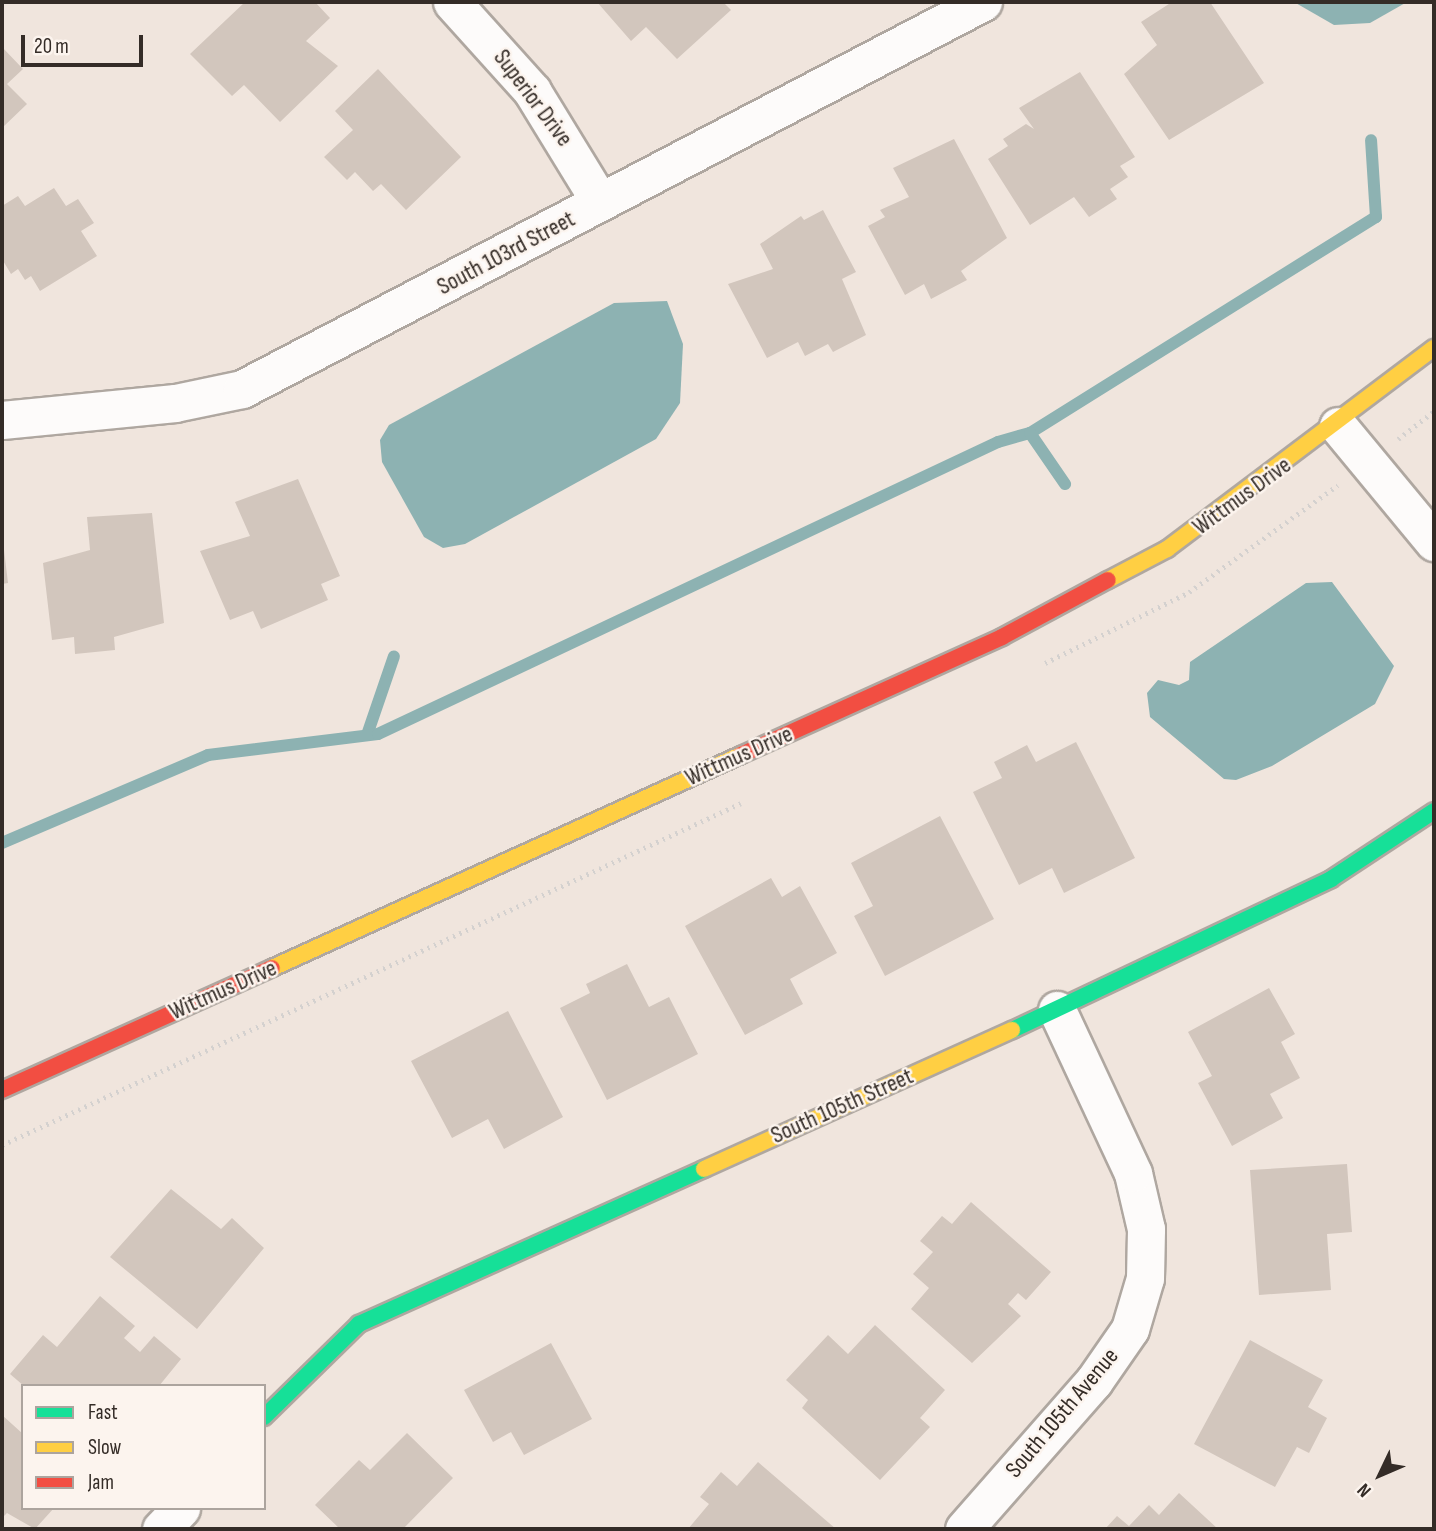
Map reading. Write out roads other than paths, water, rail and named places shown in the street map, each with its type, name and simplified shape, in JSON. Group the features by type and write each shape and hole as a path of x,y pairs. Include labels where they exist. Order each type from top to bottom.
{"street":[{"name":"Superior Drive","path":"452,2 533,91 600,202"},
{"name":"South 103rd Street","path":"2,420 175,403 242,389 984,2"},
{"name":"Wittmus Drive","path":"2,1090 1002,637 1167,550 1338,426 1434,348"},
{"path":"1338,426 1434,542"},
{"name":"South 105th Street","path":"266,1414 359,1324 1057,1010 1331,879 1434,811"},
{"name":"South 105th Avenue","path":"964,1529 1094,1381 1130,1329 1145,1278 1146,1230 1133,1173 1057,1010"},
{"path":"161,1529 179,1510"}],"water":[{"path":"1294,2 1407,2 1370,23 1334,25"},
{"path":"667,301 683,344 680,403 656,439 465,544 443,548 424,537 382,462 380,440 389,425 614,303"},
{"path":"1332,582 1394,666 1375,704 1272,766 1236,780 1224,779 1150,717 1147,693 1158,680 1179,685 1189,680 1190,662 1306,583"}],"waterway":[{"path":"1030,433 1376,217 1371,140"},
{"path":"2,843 208,755 378,734 998,442 1030,433 1065,484"},
{"path":"367,735 394,656"}]}
